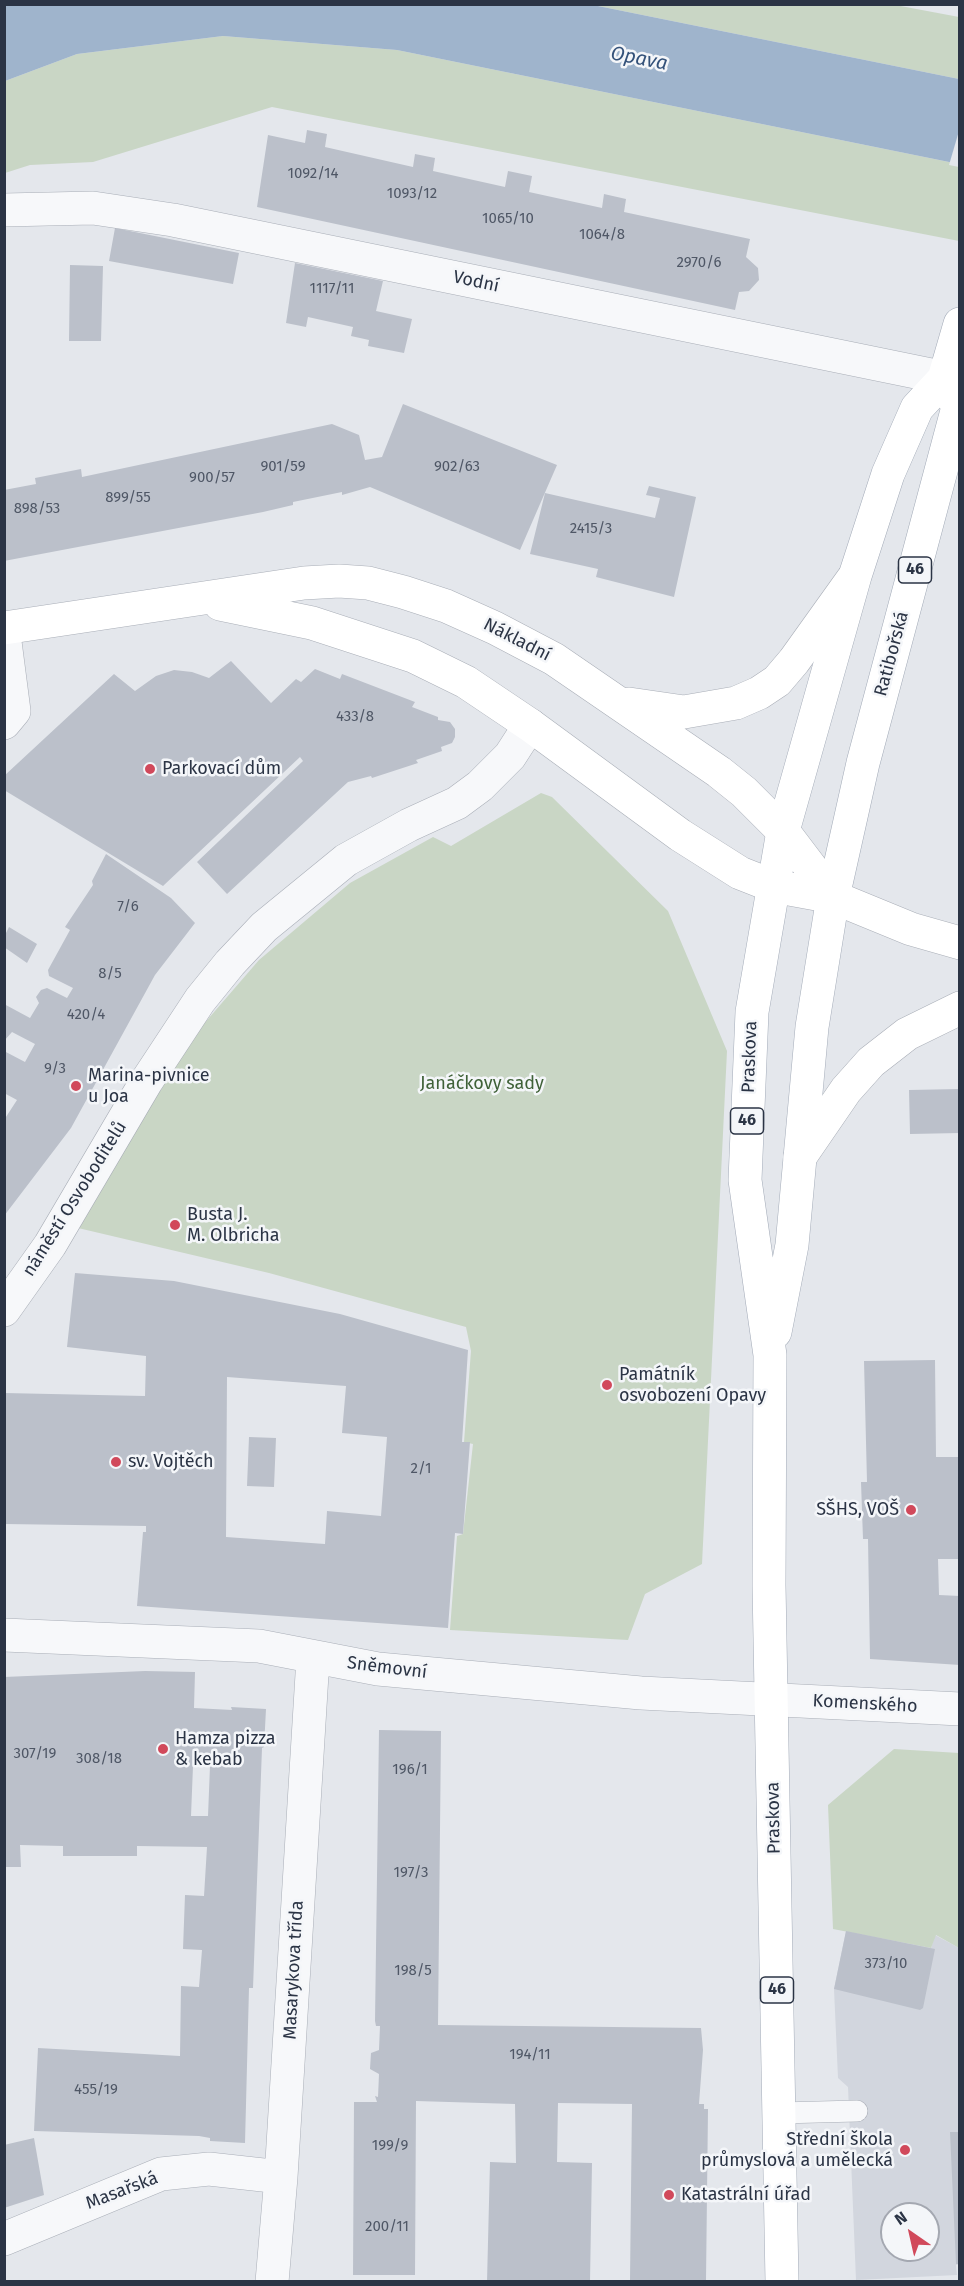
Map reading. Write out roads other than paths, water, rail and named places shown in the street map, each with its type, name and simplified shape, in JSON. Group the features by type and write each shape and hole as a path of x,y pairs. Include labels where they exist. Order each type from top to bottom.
{"main road":[{"name":"46","path":"783,831 855,576 888,474 917,408 952,380 960,324"},
{"name":"Ratibořská","path":"833,897 863,763 958,407 952,380"},
{"path":"621,703 684,712 736,703 759,693 777,681 794,661 855,576"},
{"name":"Nákladní","path":"4,628 304,583 339,581 380,586 446,606 495,628 554,659 728,778 783,831 833,897"},
{"name":"Nákladní","path":"200,600 312,623 413,656 466,682 530,725 680,835 740,873 773,886 833,897 911,929 960,943"},
{"name":"Praskova","path":"782,2282 771,1699 770,1355 745,1180 752,1012 783,831"},
{"name":"Praskova","path":"770,1355 792,1245 812,1027 833,897"},
{"path":"800,1157 846,1090 871,1062 908,1035 960,1008"}],"street":[{"name":"Vodní","path":"4,210 93,208 173,220 952,380"},
{"path":"4,634 14,711 4,723"},
{"name":"náměstí Osvoboditelů","path":"4,1310 50,1245 146,1082 200,1000 230,963 264,927 346,860 409,825 457,803 480,786 510,756 530,725"},
{"name":"Sněmovní","path":"4,1635 259,1646 378,1669 629,1692 771,1699"},
{"name":"Masarykova třída","path":"272,2282 281,2177 313,1658"},
{"name":"Komenského","path":"771,1699 960,1708"},
{"name":"Masařská","path":"4,2239 160,2174 209,2169 281,2177"}],"lane":[{"path":"780,2114 857,2111"}],"water":[{"name":"Opava","path":"5,5 593,5 959,79 959,164 397,50 223,36 77,54 5,81"}],"place":[{"name":"Parkovací dům","path":"150,769"},
{"name":"Marina-pivnice u Joa","path":"76,1086"},
{"name":"Busta J. M. Olbricha","path":"175,1225"},
{"name":"Památník osvobození Opavy","path":"607,1385"},
{"name":"sv. Vojtěch","path":"116,1462"},
{"name":"SŠHS, VOŠ","path":"911,1510"},
{"name":"Hamza pizza & kebab","path":"163,1749"},
{"name":"Střední škola průmyslová a umělecká","path":"905,2150"},
{"name":"Katastrální úřad","path":"669,2195"}],"park label":[{"name":"Janáčkovy sady","path":"482,1084"}]}
